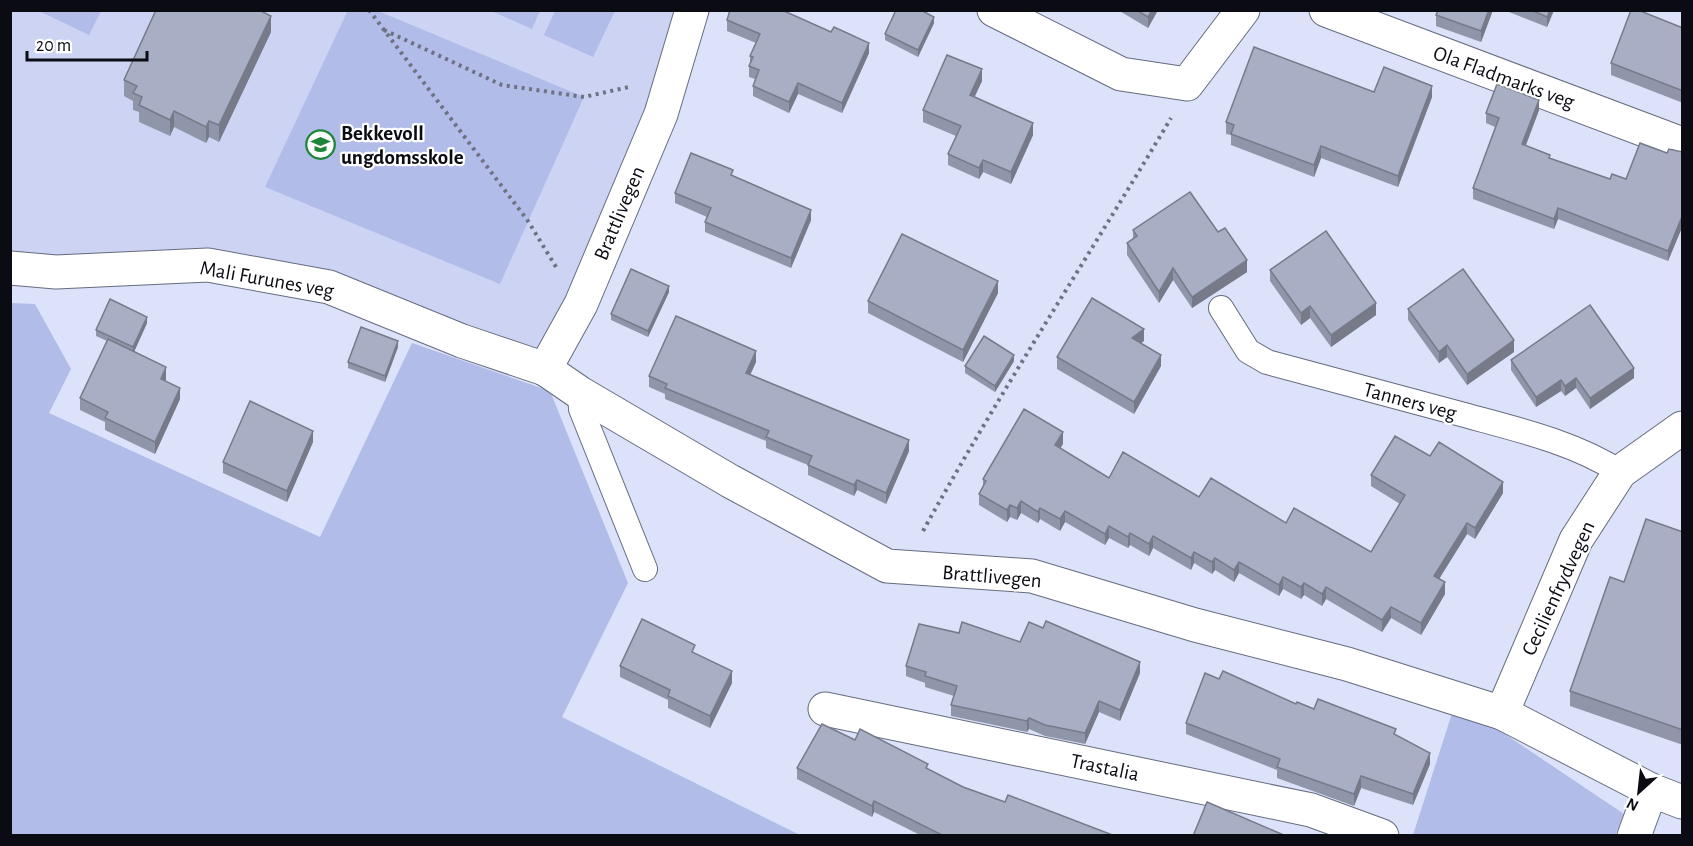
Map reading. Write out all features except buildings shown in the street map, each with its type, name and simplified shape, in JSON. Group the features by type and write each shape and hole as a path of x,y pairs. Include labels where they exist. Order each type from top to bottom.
{"street":[{"name":"Brattlivegen","path":"692,10 661,114 581,304 545,369 580,393 751,493 887,566 1032,576 1196,625 1347,664 1502,713"},
{"path":"993,10 1121,74 1187,84 1243,10"},
{"name":"Ola Fladmarks veg","path":"1326,10 1682,144"},
{"name":"Mali Furunes veg","path":"10,268 56,272 208,265 328,287 462,341 545,369"},
{"name":"Cecilienfrydvegen","path":"1502,713 1576,540 1620,472 1683,428"},
{"name":"Trastalia","path":"825,709 1311,810 1382,836"},
{"path":"1502,713 1651,790 1683,802"},
{"path":"1634,836 1651,790"}],"lane":[{"name":"Tanners veg","path":"1221,308 1248,351 1267,362 1498,424 1573,449 1604,462 1620,472"},
{"path":"580,393 581,409 645,569"}],"path":[{"path":"369,10 528,220 581,304"},
{"path":"383,29 502,85 584,97 647,82 669,87"},
{"path":"903,568 988,415 1082,267 1173,113 1187,84"}],"shaded area":[{"path":"348,10 378,11 584,97 500,284 265,187"},
{"name":"Bekkevoll ungdomsskole","path":"10,11 682,11 675,36 544,353 332,275 11,258"},
{"path":"39,11 101,11 89,35"},
{"path":"491,11 540,11 532,29"},
{"path":"555,11 615,11 593,57 544,35"},
{"path":"10,303 35,304 71,369 49,413 320,537 412,343 550,391 628,583 562,717 800,835 11,835"},
{"path":"1453,710 1493,726 1624,814 1615,835 1413,835"}],"place":[{"name":"Bekkevoll ungdomsskole","path":"320,145"}]}
